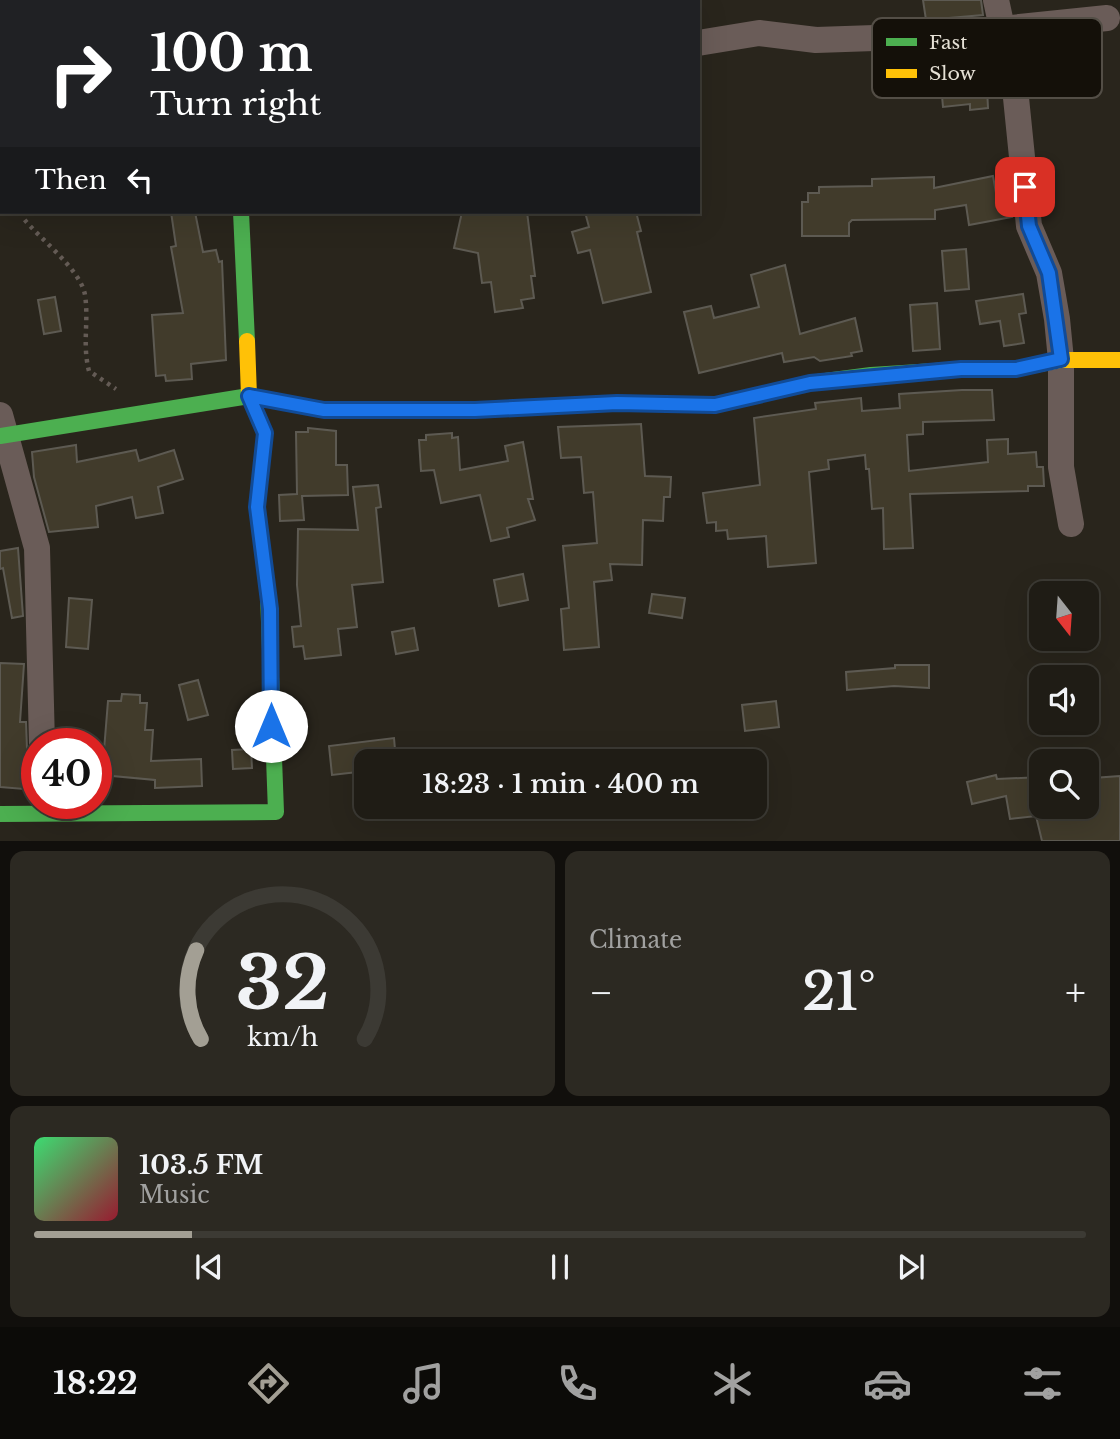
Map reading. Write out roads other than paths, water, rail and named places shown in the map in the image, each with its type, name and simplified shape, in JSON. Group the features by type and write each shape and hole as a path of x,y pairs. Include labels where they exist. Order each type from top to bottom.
{"street":[{"path":"996,0 999,18"},
{"path":"1102,18 1107,18"},
{"path":"700,43 759,33 816,40 872,38"},
{"path":"1017,98 1029,226 1049,273 1061,359 1061,467 1071,524"},
{"path":"112,809 276,812 271,726 270,609 257,507 265,433 249,396 241,214"},
{"path":"42,728 37,548 2,429 249,396 324,410 475,410 617,403 715,405 810,383 948,370 1016,369 1061,359 1120,360"},
{"path":"0,814 21,811"}]}
